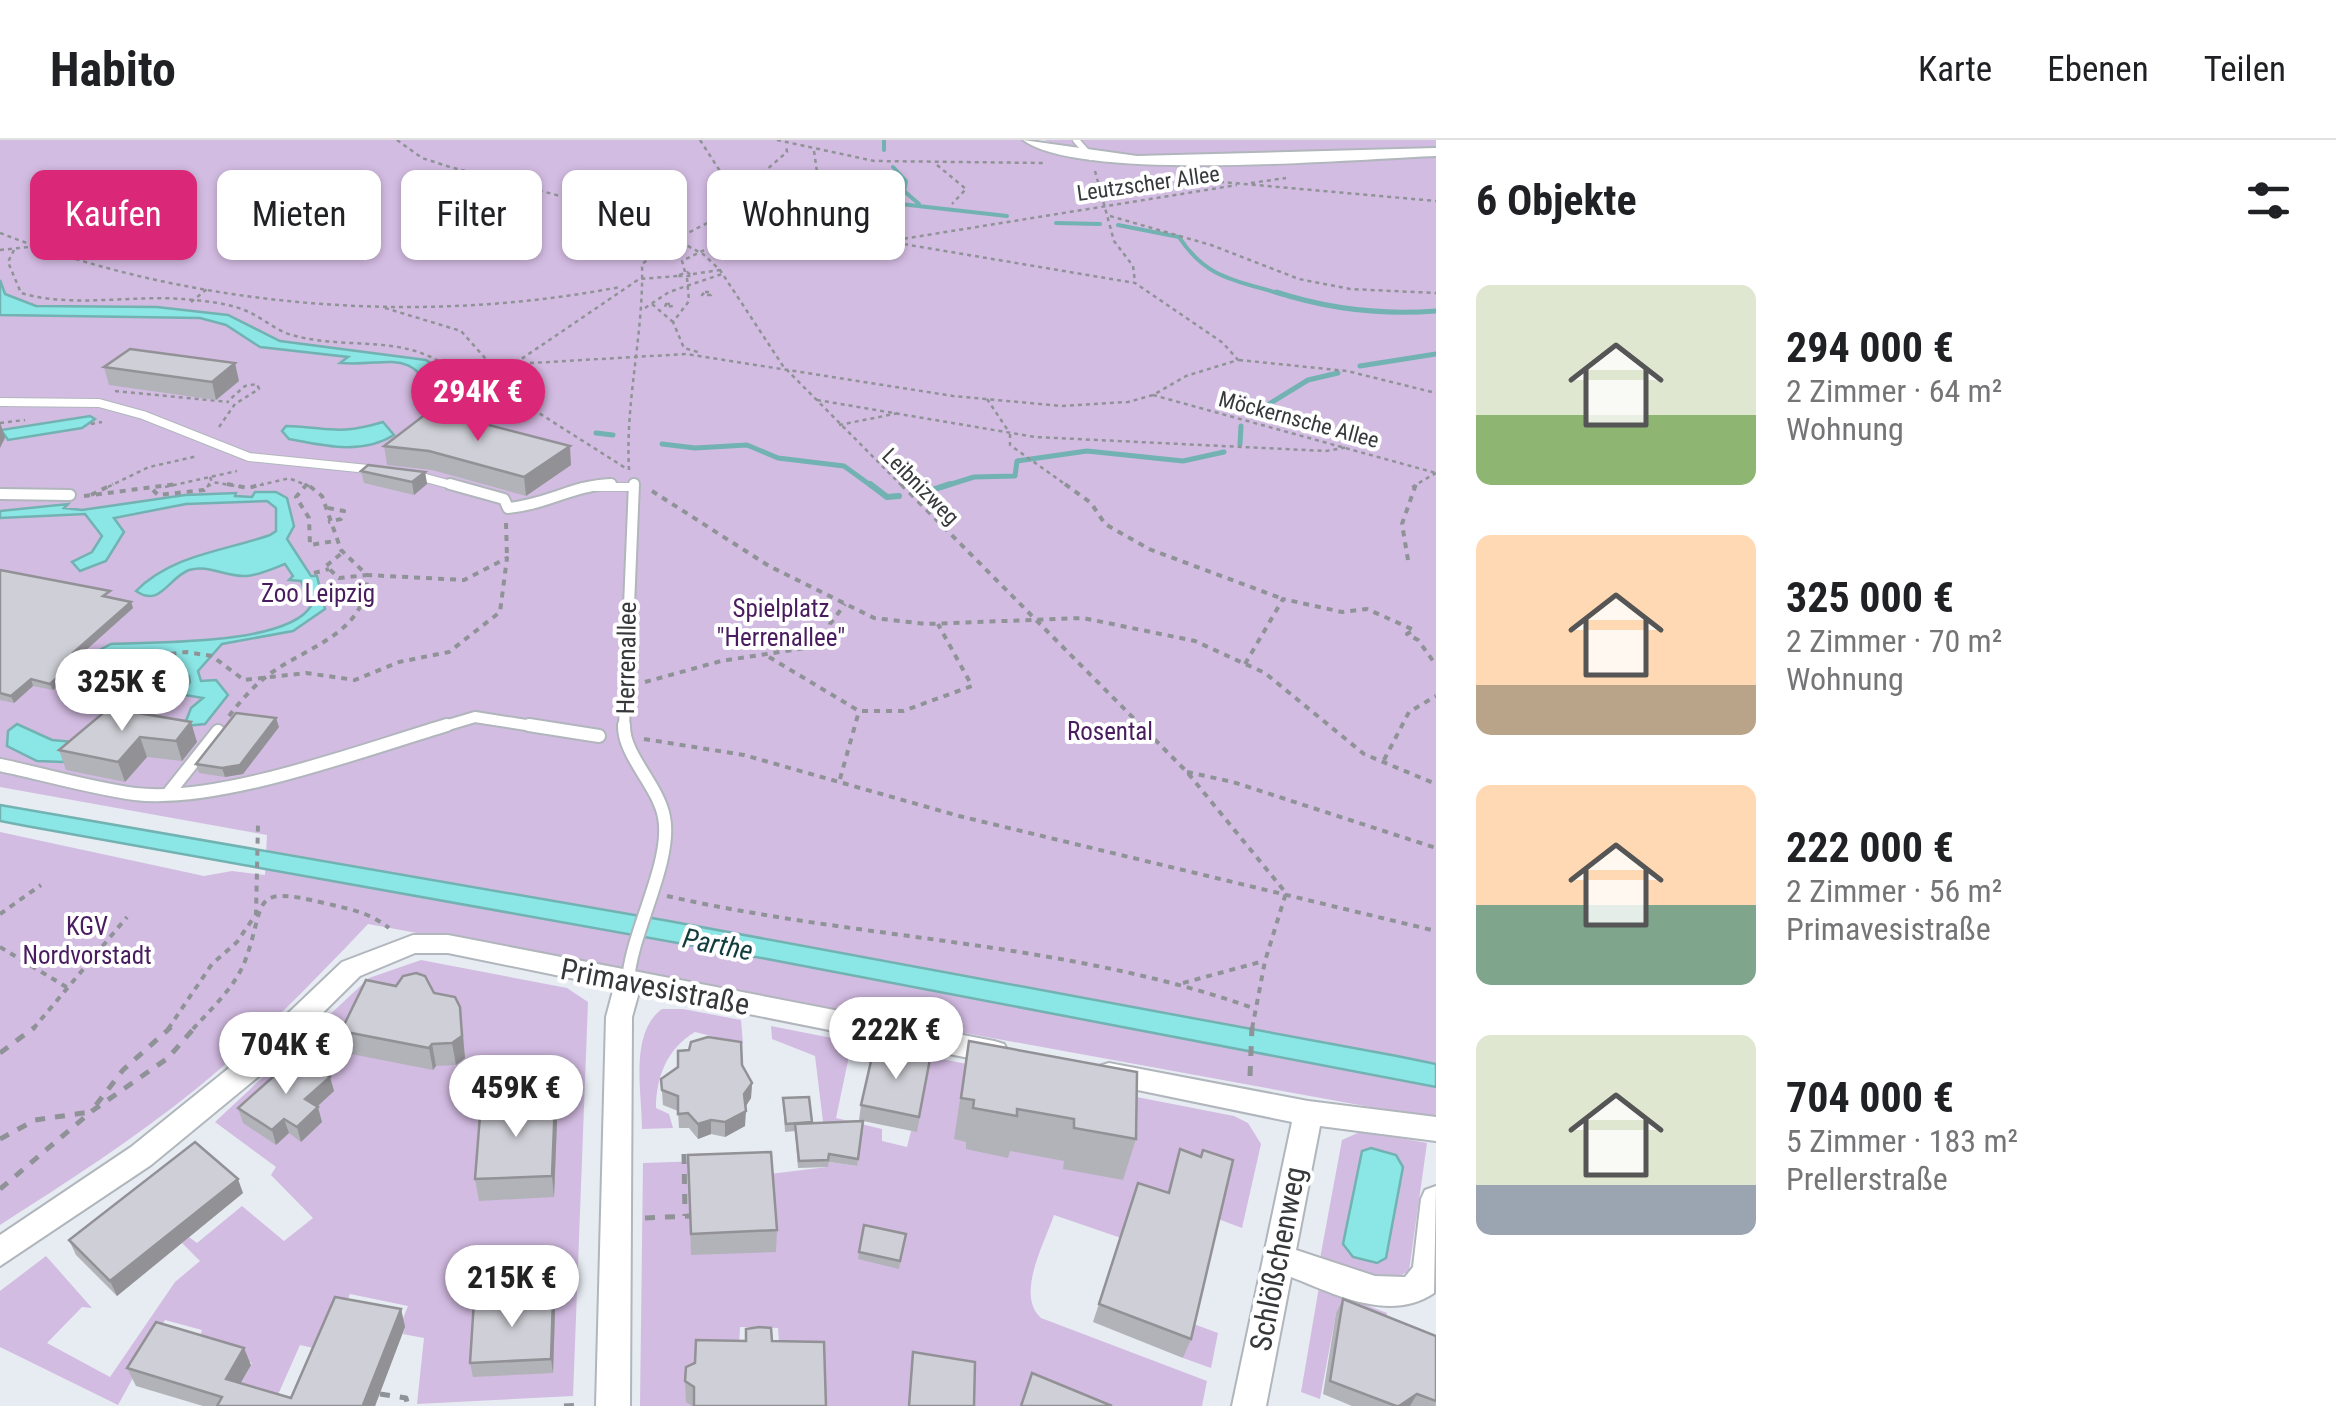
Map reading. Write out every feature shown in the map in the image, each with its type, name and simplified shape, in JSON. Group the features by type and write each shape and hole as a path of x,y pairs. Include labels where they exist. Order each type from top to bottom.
{"main road":[{"path":"1030,140 1093,164 1436,152"}],"street":[{"name":"Primavesistraße","path":"0,1252 157,1144 249,1068 351,969 413,944 448,944 629,969 1015,1056"},
{"path":"612,1406 618,1018 629,969"},
{"path":"1074,1068 1308,1112 1436,1129"},
{"name":"Schlößchenweg","path":"1249,1406 1308,1112"},
{"path":"1277,1257 1386,1295 1408,1292 1426,1276 1436,1199"}],"lane":[{"path":"1076,140 1093,164"},
{"path":"0,402 99,403 142,414 238,453 283,464 388,470"},
{"path":"402,473 504,498 507,512 542,505 586,485 634,484"},
{"name":"Herrenallee","path":"629,969 652,897 665,819 648,774 624,737 634,484"},
{"path":"0,494 70,495"},
{"path":"0,765 136,794 168,794 265,779 475,718 599,736"},
{"path":"168,794 218,731"}],"path":[{"name":"Leibnizweg","path":"397,140 422,158 562,194"},
{"path":"700,140 719,170"},
{"path":"777,140 874,162 938,165 1015,160 1047,164"},
{"path":"766,170 787,152 786,145"},
{"path":"814,151 817,170"},
{"path":"1093,164 1114,241 1132,266 1135,282"},
{"path":"938,165 966,189 952,204"},
{"name":"Leutzscher Allee","path":"905,239 1298,176"},
{"path":"1188,179 1436,201"},
{"path":"1110,216 1211,244 1299,280 1366,290 1436,293"},
{"path":"0,233 29,247 208,287 381,306 546,300 624,286"},
{"path":"905,243 1135,282 1223,343 1238,360"},
{"name":"Leibnizweg","path":"687,244 721,272 784,366 1187,772 1286,893"},
{"path":"0,250 29,247"},
{"path":"685,272 682,262 707,248"},
{"path":"14,250 8,262 21,293 37,298 236,306 297,337 420,348 442,356 460,376 479,376 514,364 637,356 710,357 953,396 1062,406 1128,402 1153,395 1186,376 1238,360 1348,371 1436,391"},
{"path":"479,376 630,470 626,422 643,309 639,279 642,264 648,260"},
{"path":"678,276 685,272 721,272"},
{"path":"643,309 721,272"},
{"path":"514,364 624,286 639,279 686,278 692,274"},
{"path":"673,322 691,293 686,278"},
{"path":"191,302 208,287"},
{"path":"691,293 702,294"},
{"path":"652,304 684,308"},
{"path":"652,304 673,322 684,348 710,357"},
{"path":"381,306 461,329 483,347 494,368"},
{"path":"357,348 368,341"},
{"path":"222,434 218,424 236,404 259,389 257,384 246,386 228,402"},
{"name":"Möckernsche Allee","path":"1153,395 1436,473"},
{"path":"987,399 1010,432 1010,445 1092,503 1106,524 1210,574 1283,599 1342,612 1367,609 1414,630 1407,634 1418,640 1436,665"},
{"path":"817,400 1010,432 1326,452 1348,447"},
{"path":"840,424 903,412"},
{"path":"76,508 89,496 150,467 190,456 238,453"},
{"path":"70,495 152,490 235,471 253,474"},
{"path":"1408,560 1402,524 1412,486 1436,473"},
{"path":"218,731 249,690 346,625 362,606 370,586 368,575 342,553 336,541 328,522 326,497 308,483 272,476"},
{"path":"211,479 248,488 290,478"},
{"path":"152,490 158,496 204,490 211,479"},
{"path":"308,483 296,496 309,518 310,544 336,541"},
{"path":"634,484 657,494 768,566 874,618 938,624 1084,618 1196,641 1265,673 1364,754 1436,784"},
{"path":"246,496 248,488"},
{"path":"328,508 344,511 341,519 328,522"},
{"path":"87,664 171,654 212,656 244,680 306,673 355,680 399,662 448,652 500,612 507,558 507,512"},
{"path":"342,553 326,566 340,578 368,575 464,580 507,558"},
{"path":"314,573 330,569"},
{"path":"1245,664 1283,599"},
{"path":"626,684 720,661 769,657 828,639 830,624 845,604"},
{"path":"769,657 859,711 902,710 972,686 938,624"},
{"path":"1383,762 1405,712 1416,702 1436,696"},
{"path":"840,780 859,711"},
{"path":"624,737 744,755 958,816 1436,931"},
{"path":"1187,772 1233,782 1436,848"},
{"path":"0,1189 92,1112 168,1058 226,992 245,962 256,914 258,824"},
{"path":"0,914 42,885"},
{"path":"0,1139 35,1120 92,1112 123,1070 170,1028 212,964 237,942 269,897 284,892 372,914 389,928"},
{"path":"1250,1080 1250,1023 1262,961 1286,893"},
{"path":"652,897 760,917 834,922 892,936 1039,954 1182,983 1253,1008"},
{"path":"0,1053 26,1038 127,916"},
{"path":"0,947 68,988"},
{"path":"1182,983 1262,961"},
{"path":"636,1218 687,1216 684,1154"},
{"path":"380,1394 406,1398 408,1406"},
{"path":"564,1406 581,1405"}],"green space":[{"path":"0,140 1021,140 1072,158 1139,164 1436,157 1436,1119 368,924 306,989 196,1089 124,1143 0,1225 0,832 204,876 232,871 265,875 267,835 0,787"},
{"path":"1044,140 1436,140 1436,148 1136,157 1082,153"},
{"path":"421,960 567,988 588,1002 573,1396 417,1404 424,1338 403,1334 405,1328 400,1326 408,1306 350,1294 326,1351 300,1345 273,1406 238,1389 252,1363 200,1336 202,1330 165,1320 118,1405 0,1347 0,1291 46,1256 92,1308 82,1307 47,1343 110,1377 175,1282 200,1261 182,1243 189,1237 197,1243 242,1206 284,1241 313,1218 271,1175 276,1167 215,1122 369,978"},
{"path":"662,1009 741,1020 743,1044 695,1032 685,1039 665,1065 657,1097 656,1108 669,1114 673,1128 642,1129 641,1048 652,1020"},
{"path":"771,1026 852,1042 836,1118 882,1129 882,1141 907,1147 911,1131 917,1131 872,1062 875,1046 1234,1116 1248,1123 1261,1144 1242,1228 1218,1219 1159,1251 1054,1215 1031,1282 1034,1308 1041,1318 1207,1381 1202,1406 823,1406 779,1342 778,1328 740,1327 739,1345 692,1406 640,1406 643,1163 765,1159 770,1174 827,1167 829,1162 857,1166 824,1130 815,1056 772,1039"},
{"path":"1362,1131 1427,1143 1409,1271 1387,1283 1319,1264 1342,1140"},
{"path":"1319,1287 1387,1313 1386,1320 1336,1314 1320,1399 1301,1392"},
{"path":"1191,1323 1218,1333 1211,1368 1183,1358"}],"water":[{"path":"0,280 5,294 36,306 157,307 228,315 280,341 426,360 442,371 455,390 452,397 437,400 427,383 407,365 340,363 348,357 260,347 226,325 200,318 0,315"},
{"path":"90,416 95,419 82,428 8,440 1,430"},
{"path":"383,422 394,435 356,447 289,439 282,431 286,426 343,430"},
{"path":"255,492 276,492 287,498 294,526 287,539 311,576 317,576 325,609 293,631 222,644 198,671 201,681 216,680 228,695 205,724 184,726 191,708 203,698 179,694 190,682 189,676 178,668 81,675 78,671 103,671 105,659 92,654 111,644 249,635 297,619 311,606 301,581 289,580 293,576 285,564 246,576 189,570 158,594 136,591 165,569 270,535 276,531 276,508 267,501 186,504 114,518 124,532 106,561 80,571 72,562 92,552 102,536 85,514 0,518 0,511 68,504 64,508 82,510 185,495 236,493 235,496 252,497"},
{"path":"17,724 52,740 85,743 63,762 37,761 7,746 8,731"},
{"name":"Parthe","path":"0,805 669,921 1397,1056 1436,1064 1436,1087 767,959 0,821"},
{"path":"1371,1148 1396,1155 1403,1167 1386,1258 1377,1263 1353,1257 1343,1244 1362,1151"}],"building":[{"path":"130,349 235,363 212,382 104,367"},
{"path":"431,410 570,446 524,477 429,451 384,446"},
{"path":"368,465 425,472 412,482 361,471"},
{"path":"0,570 110,591 103,596 131,602 74,652 85,653 50,684 31,679 11,696 0,693"},
{"path":"109,708 191,722 176,741 140,737 118,762 59,750"},
{"path":"236,713 276,718 240,765 222,768 196,764"},
{"path":"403,976 425,976 434,993 455,997 460,1007 462,1036 452,1043 432,1044 429,1048 341,1031 366,980 396,986"},
{"path":"708,1037 741,1042 742,1065 752,1083 744,1094 746,1111 725,1122 711,1120 698,1124 688,1113 678,1114 678,1096 662,1090 661,1079 678,1067 678,1051 689,1050 691,1042"},
{"path":"969,1041 1137,1072 1136,1139 1074,1128 1074,1119 1017,1109 1017,1116 973,1108 974,1100 961,1098"},
{"path":"874,1048 930,1059 919,1117 861,1105"},
{"path":"303,1060 330,1077 305,1099 318,1107 297,1127 284,1119 272,1130 238,1108 275,1075 281,1079"},
{"path":"809,1097 812,1122 786,1124 783,1098"},
{"path":"555,1100 552,1176 475,1179 481,1103"},
{"path":"863,1121 858,1159 829,1154 828,1160 799,1161 795,1124"},
{"path":"195,1142 238,1179 110,1281 69,1240"},
{"path":"1180,1149 1201,1157 1203,1150 1233,1160 1191,1339 1099,1304 1138,1183 1169,1193"},
{"path":"771,1152 777,1230 691,1234 688,1155"},
{"path":"864,1225 906,1234 900,1261 859,1252"},
{"path":"335,1297 401,1309 363,1405 370,1406 217,1406 222,1397 127,1368 156,1322 244,1348 226,1379 291,1398"},
{"path":"553,1297 551,1359 470,1363 474,1301"},
{"path":"1343,1299 1436,1336 1436,1401 1417,1394 1396,1406 1330,1381"},
{"path":"771,1328 772,1341 824,1342 826,1406 694,1406 694,1387 685,1381 686,1367 695,1363 696,1340 746,1341 746,1329"},
{"path":"913,1352 975,1362 974,1406 909,1406"},
{"path":"1032,1373 1112,1406 1021,1406"}],"waterway":[{"path":"884,140 884,150"},
{"path":"893,167 906,181 904,191 919,204"},
{"path":"905,205 1007,216"},
{"path":"1056,223 1100,224"},
{"path":"1118,225 1179,237 1212,270 1284,295"},
{"path":"1276,292 1355,309 1436,311"},
{"path":"1360,366 1436,354"},
{"path":"1256,412 1308,380 1338,373"},
{"path":"1240,444 1241,426"},
{"path":"596,433 613,435"},
{"path":"662,444 695,448 747,445 778,458 844,466 873,487"},
{"path":"942,487 974,477 1015,476 1017,461 1087,451 1183,461 1224,452"},
{"path":"870,484 887,497 899,496"},
{"path":"929,491 950,484"}],"park label":[{"name":"Zoo Leipzig","path":"318,593"},
{"name":"Spielplatz \"Herrenallee\"","path":"781,622"},
{"name":"Rosental","path":"1110,731"},
{"name":"KGV Nordvorstadt","path":"87,940"}]}
